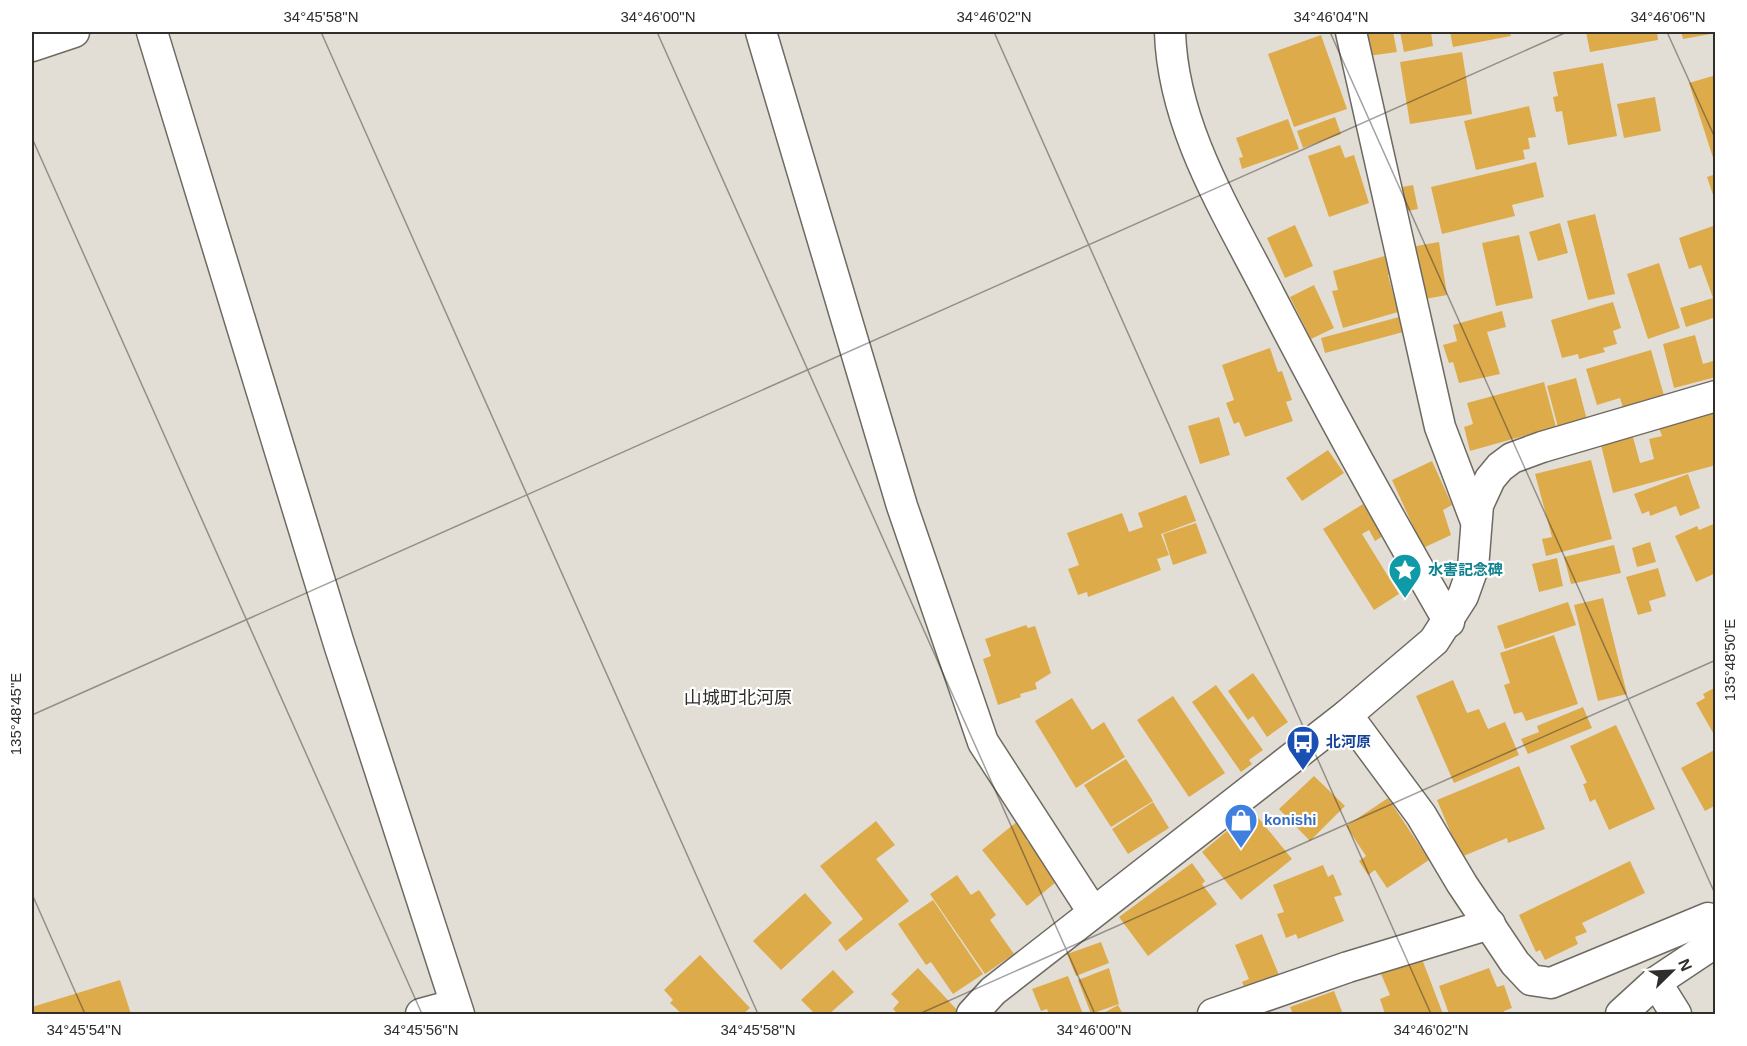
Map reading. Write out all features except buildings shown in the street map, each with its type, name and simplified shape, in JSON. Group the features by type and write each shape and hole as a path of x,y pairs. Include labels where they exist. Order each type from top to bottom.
{"street":[{"path":"32,46 74,32"},
{"path":"152,32 339,644 456,1010 421,1014"},
{"path":"761,32 903,506 983,742 1092,912"},
{"path":"1170,32 1171,67 1196,151 1302,356 1392,523 1449,622"},
{"path":"1351,32 1440,427 1475,519"},
{"path":"972,1014 993,991 1092,912 1417,659 1449,622 1463,596 1473,568 1475,519 1483,492 1490,479 1512,458 1542,447 1716,396"},
{"path":"1347,715 1421,815 1462,884 1515,963 1531,980 1551,982 1708,918 1716,923"},
{"path":"1213,1014 1348,967 1490,924"},
{"path":"1621,1014 1667,999 1716,942"}],"place":[{"name":"水害記念碑","path":"1405,599"},
{"name":"北河原","path":"1303,771"},
{"name":"konishi","path":"1241,849"}],"district":[{"name":"山城町北河原","path":"738,698"}]}
